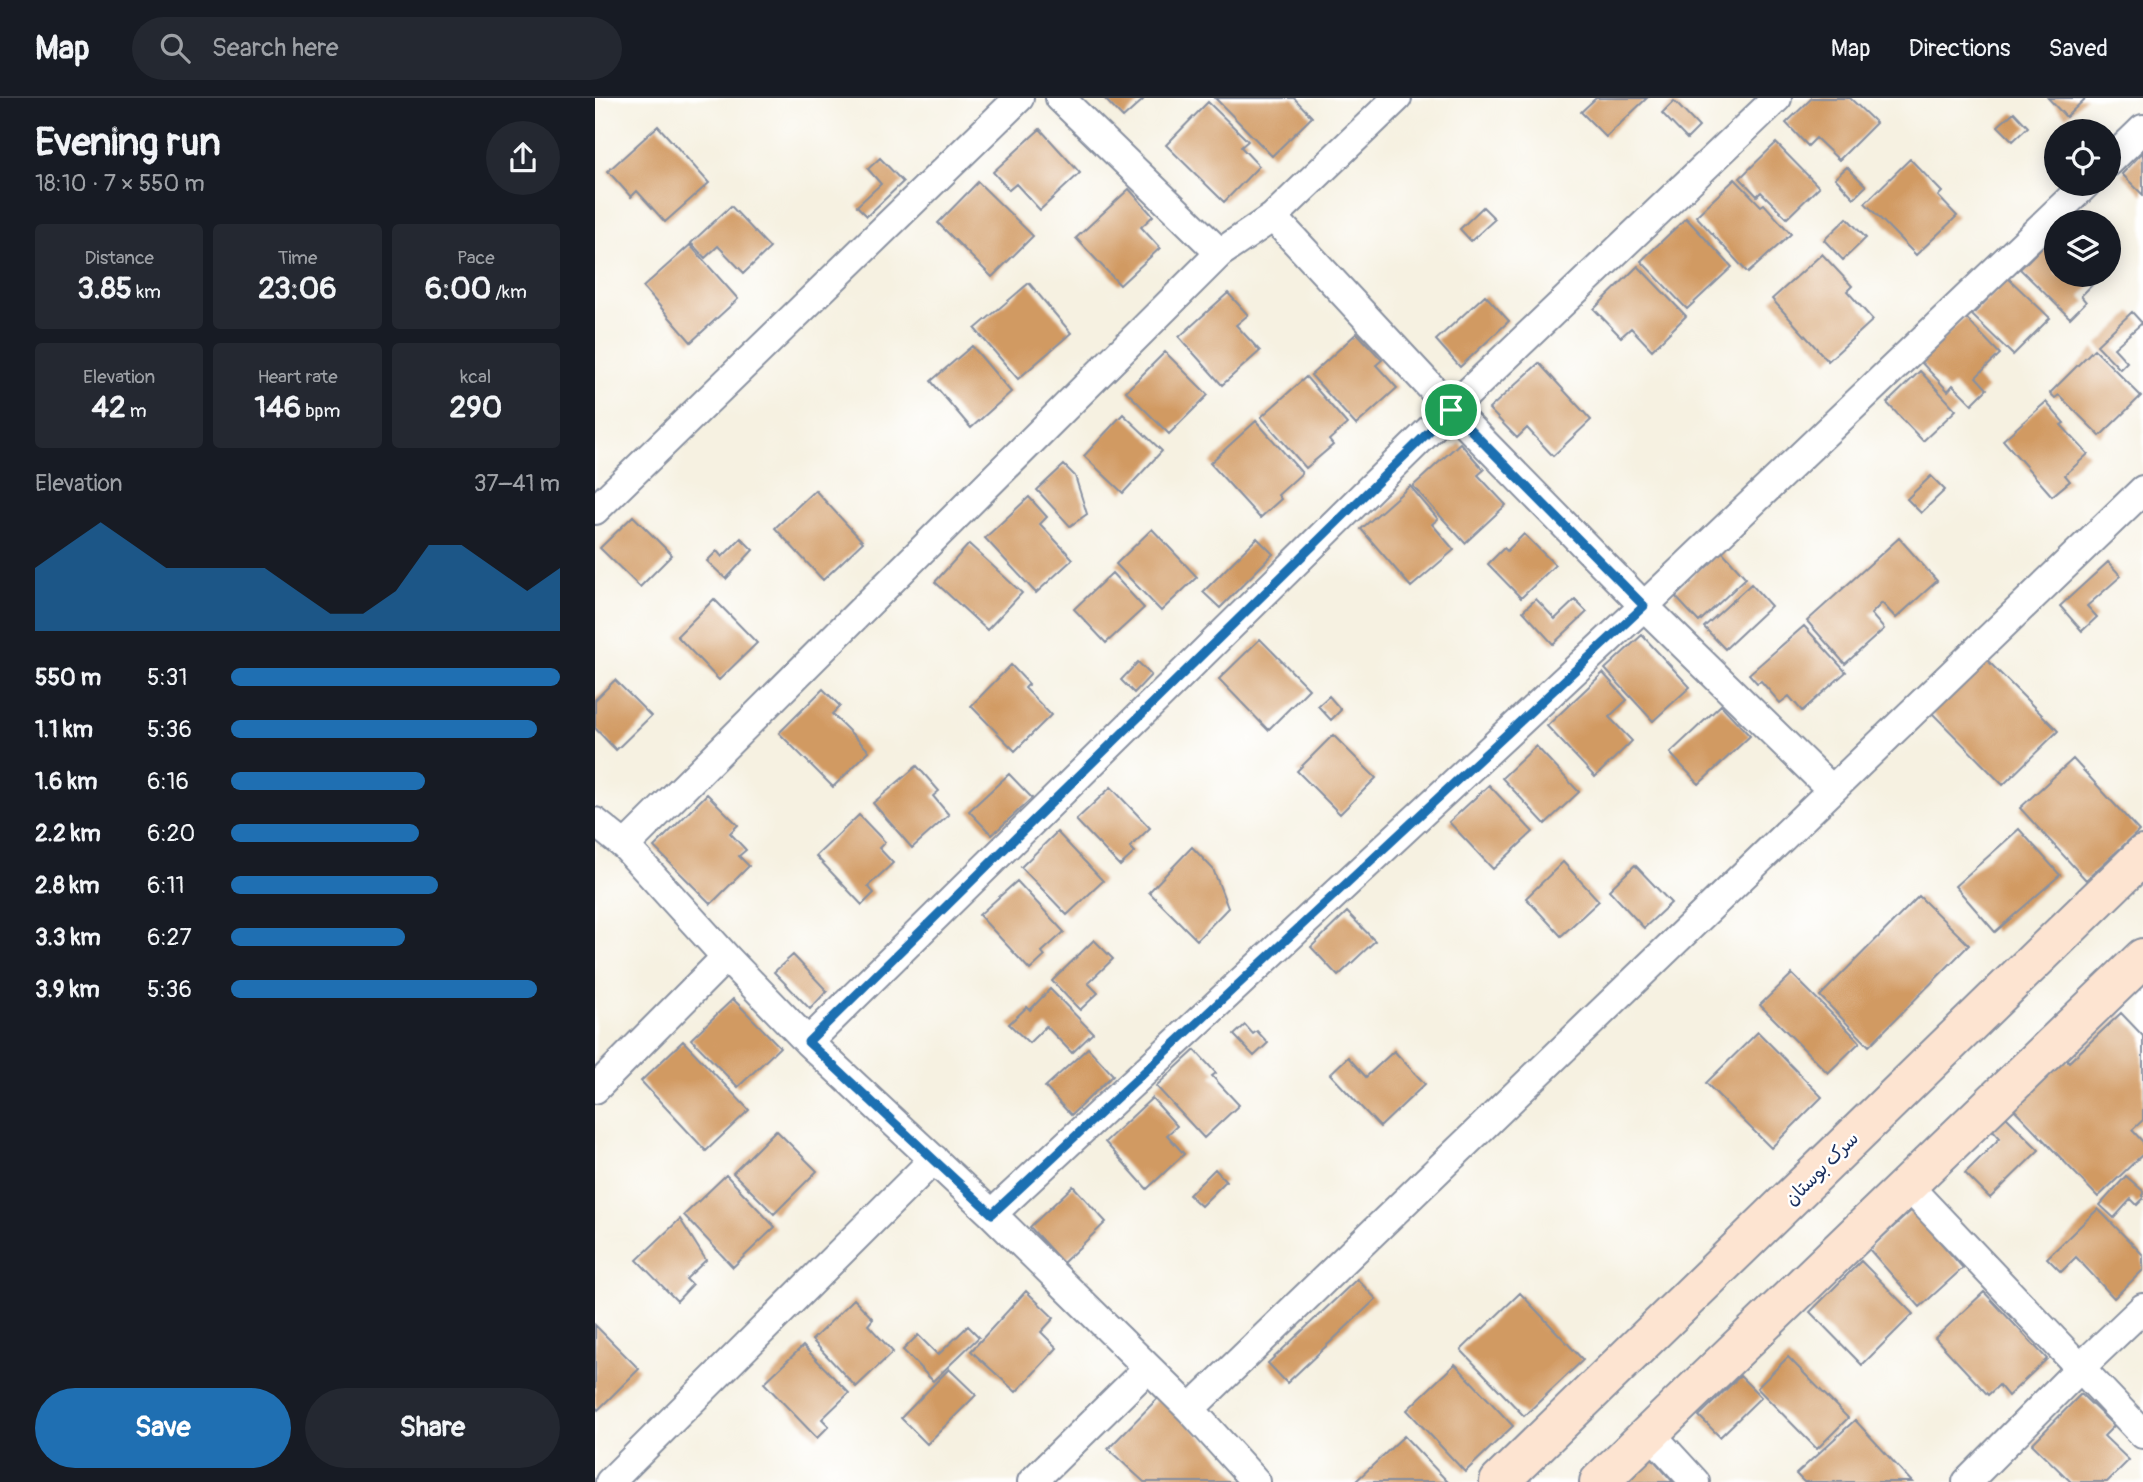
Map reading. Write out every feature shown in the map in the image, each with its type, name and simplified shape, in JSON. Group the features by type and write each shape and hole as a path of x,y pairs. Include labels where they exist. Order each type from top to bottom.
{"street":[{"path":"595,510 1019,98"},
{"path":"1060,98 1220,253"},
{"path":"625,846 1220,253 1273,217 1397,98"},
{"path":"808,1042 1451,410 1777,98"},
{"path":"2121,150 2143,129"},
{"path":"992,1214 1644,606 2073,196"},
{"path":"1273,217 1451,410 1644,606 1832,790"},
{"path":"1190,1409 2143,490"},
{"path":"595,822 625,846 808,1042 992,1214 1190,1409 1256,1482"},
{"name":"سرک بوستان","path":"1499,1482 2143,855"},
{"path":"595,1088 726,957"},
{"path":"1599,1482 2143,958"},
{"path":"610,1482 934,1159"},
{"path":"1907,1185 2143,1434"},
{"path":"1967,1482 2143,1308"},
{"path":"1032,1482 1147,1369"},
{"path":"1650,1433 1695,1482"}],"building":[{"path":"1104,98 1141,98 1143,100 1123,118"},
{"path":"1215,98 1294,98 1312,117 1272,156"},
{"path":"1596,98 1647,98 1606,137 1581,112"},
{"path":"1812,98 1850,98 1876,123 1839,160 1816,138 1808,146 1786,123"},
{"path":"2048,98 2086,98 2066,117"},
{"path":"1674,101 1699,127 1687,139 1662,113"},
{"path":"1208,102 1248,141 1241,147 1259,166 1224,202 1166,145"},
{"path":"2014,112 2028,127 2013,141 1998,126"},
{"path":"658,126 709,183 665,222 637,191 631,197 608,171"},
{"path":"1040,129 1080,173 1040,210 1016,184 1009,190 993,172"},
{"path":"1776,143 1819,187 1787,218 1761,192 1757,196 1740,178"},
{"path":"2143,152 2143,195 2122,174"},
{"path":"880,158 903,182 867,216 857,206 881,184 868,169"},
{"path":"1910,159 1942,192 1938,196 1957,216 1916,255 1865,203"},
{"path":"1847,167 1866,186 1854,198 1835,178"},
{"path":"1735,179 1761,206 1764,204 1791,234 1748,273 1696,216"},
{"path":"978,182 1033,236 992,277 938,223"},
{"path":"1129,189 1153,216 1141,227 1160,248 1120,285 1076,238"},
{"path":"731,206 770,248 744,273 718,246 705,258 691,243"},
{"path":"1483,207 1495,219 1471,241 1460,229"},
{"path":"1686,218 1732,267 1687,309 1641,261"},
{"path":"1847,218 1866,238 1843,260 1824,240"},
{"path":"690,245 738,299 691,342 643,287"},
{"path":"2044,245 2044,287 2090,287 2081,296 2086,302 2070,318 2020,269"},
{"path":"1822,254 1852,286 1847,291 1873,320 1828,361 1772,299"},
{"path":"1638,266 1686,316 1652,350 1631,328 1621,337 1594,309"},
{"path":"2008,278 2050,318 2013,355 1972,315"},
{"path":"1029,283 1071,333 1018,379 975,329"},
{"path":"1228,293 1248,315 1236,325 1260,351 1222,385 1179,337"},
{"path":"1485,295 1509,321 1460,367 1436,340"},
{"path":"2132,312 2142,323 2114,348 2127,362 2120,369 2097,345"},
{"path":"1965,317 2000,354 1976,377 1987,389 1972,404 1953,385 1948,391 1920,361"},
{"path":"1357,333 1382,360 1376,365 1397,388 1356,425 1311,375"},
{"path":"972,346 1011,392 971,428 931,381"},
{"path":"2094,349 2141,396 2100,436 2059,395 2055,398 2050,393"},
{"path":"1165,352 1208,395 1169,434 1126,391"},
{"path":"1539,363 1591,420 1553,456 1527,428 1517,438 1489,409"},
{"path":"1920,371 1956,410 1923,441 1887,403"},
{"path":"1306,377 1347,424 1329,440 1333,445 1306,468 1261,417"},
{"path":"2046,402 2064,423 2061,425 2088,454 2065,475 2070,481 2052,496 2003,440"},
{"path":"1123,414 1162,451 1123,493 1084,456"},
{"path":"1256,421 1302,473 1278,495 1281,499 1260,518 1210,463"},
{"path":"1460,443 1484,470 1478,475 1506,505 1465,543 1413,486"},
{"path":"1064,465 1075,476 1087,514 1070,526 1037,490"},
{"path":"1931,476 1945,490 1921,513 1907,499"},
{"path":"1410,486 1438,519 1432,524 1454,550 1411,587 1361,529"},
{"path":"815,490 863,542 823,580 775,528"},
{"path":"1029,497 1047,517 1040,524 1073,559 1036,593 985,538"},
{"path":"633,516 672,555 640,587 600,548"},
{"path":"1152,529 1197,577 1161,611 1116,564"},
{"path":"1524,534 1555,565 1521,598 1488,564 1504,548 1507,551"},
{"path":"741,538 753,550 726,579 707,561 717,551 722,557"},
{"path":"1257,538 1273,554 1220,608 1203,592"},
{"path":"1899,538 1937,581 1896,618 1882,603 1871,614 1884,629 1845,664 1807,621"},
{"path":"969,544 1022,593 987,630 935,582"},
{"path":"1720,549 1746,578 1699,622 1673,594"},
{"path":"2108,562 2121,576 2087,606 2097,617 2082,631 2060,606"},
{"path":"1112,573 1144,608 1106,643 1074,609"},
{"path":"1751,584 1771,606 1725,649 1704,627"},
{"path":"714,599 757,643 719,680 677,636"},
{"path":"1536,599 1555,619 1575,600 1587,612 1553,644 1523,611"},
{"path":"1804,626 1846,672 1802,711 1789,696 1780,703 1761,681 1757,683 1749,674"},
{"path":"1642,635 1690,687 1653,721 1605,669"},
{"path":"1260,639 1309,689 1268,730 1219,679"},
{"path":"1981,654 2058,731 2003,785 1927,708"},
{"path":"1138,662 1151,675 1134,693 1121,680"},
{"path":"1011,665 1029,684 1025,688 1051,715 1015,751 971,706"},
{"path":"1603,673 1627,700 1609,717 1632,741 1595,777 1547,726"},
{"path":"615,680 651,716 616,750 595,728 595,700"},
{"path":"823,689 840,706 832,714 869,751 833,787 779,733"},
{"path":"1329,696 1341,710 1331,720 1318,706"},
{"path":"1721,705 1750,736 1699,784 1670,753"},
{"path":"1333,735 1376,778 1340,814 1297,771"},
{"path":"1536,746 1579,792 1545,824 1502,778"},
{"path":"2073,759 2139,831 2086,880 2020,808"},
{"path":"917,766 939,791 933,796 949,815 912,848 873,803"},
{"path":"1009,774 1032,798 992,835 969,811"},
{"path":"1489,785 1533,832 1493,869 1449,822"},
{"path":"1111,787 1150,828 1130,847 1135,852 1120,866 1076,820"},
{"path":"707,794 738,825 730,833 746,850 739,856 749,866 711,904 654,847"},
{"path":"859,815 885,842 879,848 893,863 868,886 874,893 862,905 816,856"},
{"path":"2019,829 2060,875 1995,932 1955,886"},
{"path":"1057,832 1103,881 1067,915 1021,867"},
{"path":"1192,847 1213,869 1228,908 1197,940 1149,892"},
{"path":"1563,862 1599,901 1561,936 1526,898"},
{"path":"1635,865 1671,903 1644,928 1609,890"},
{"path":"1017,881 1064,932 1042,952 1045,956 1030,970 979,915"},
{"path":"1919,896 1969,945 1869,1046 1820,996"},
{"path":"1347,912 1375,941 1338,976 1311,947"},
{"path":"1094,940 1113,959 1088,983 1098,993 1080,1010 1052,981"},
{"path":"793,955 827,991 810,1009 774,972"},
{"path":"1792,974 1860,1042 1828,1073 1760,1005"},
{"path":"1050,989 1093,1033 1072,1053 1046,1026 1029,1043 1009,1024 1027,1007 1030,1010"},
{"path":"733,999 780,1047 738,1087 691,1039"},
{"path":"2121,1013 2143,1036 2143,1120 2132,1130 2143,1142 2143,1154 2098,1197 2013,1108 2065,1058 2069,1062"},
{"path":"1245,1025 1253,1034 1257,1031 1268,1043 1254,1056 1234,1035"},
{"path":"1758,1032 1822,1097 1771,1148 1706,1083"},
{"path":"683,1041 749,1110 706,1151 641,1081"},
{"path":"1088,1048 1113,1075 1071,1115 1045,1087"},
{"path":"1195,1050 1216,1073 1212,1076 1239,1105 1204,1138 1156,1086"},
{"path":"1394,1051 1425,1084 1380,1127 1330,1074 1348,1057 1366,1077"},
{"path":"1152,1098 1177,1126 1167,1135 1184,1154 1147,1189 1105,1142"},
{"path":"2004,1115 2039,1150 1990,1198 1965,1173 2000,1138 1991,1128"},
{"path":"776,1130 817,1171 774,1214 733,1173"},
{"path":"1215,1169 1226,1181 1201,1206 1189,1195"},
{"path":"726,1175 775,1227 733,1267 684,1215"},
{"path":"2126,1176 2143,1191 2143,1199 2137,1205 2131,1199 2114,1218 2100,1205"},
{"path":"1073,1186 1106,1222 1063,1263 1030,1227"},
{"path":"2098,1209 2143,1255 2143,1270 2114,1298 2076,1257 2061,1272 2047,1258"},
{"path":"1912,1210 1963,1268 1920,1307 1869,1249"},
{"path":"680,1219 706,1260 686,1279 692,1285 677,1301 637,1260"},
{"path":"1861,1261 1913,1314 1862,1365 1810,1312"},
{"path":"1357,1279 1376,1299 1287,1383 1268,1363"},
{"path":"1026,1291 1054,1318 1041,1332 1057,1348 1016,1392 971,1351"},
{"path":"1984,1292 2047,1359 2008,1396 1999,1385 1988,1395 1935,1338"},
{"path":"1520,1293 1583,1360 1524,1416 1461,1350"},
{"path":"854,1299 873,1319 868,1325 893,1352 856,1387 812,1340"},
{"path":"595,1325 639,1369 598,1410 595,1406"},
{"path":"968,1326 979,1337 933,1381 903,1350 918,1335 938,1355"},
{"path":"803,1346 849,1393 822,1419 829,1426 817,1438 764,1383"},
{"path":"1788,1357 1848,1418 1817,1449 1757,1388"},
{"path":"1455,1364 1513,1426 1465,1472 1407,1410"},
{"path":"949,1369 976,1395 927,1444 901,1418"},
{"path":"1740,1376 1761,1397 1720,1437 1699,1416"},
{"path":"1162,1394 1243,1482 1144,1482 1108,1449"},
{"path":"2081,1394 2114,1426 2104,1436 2129,1460 2107,1482 2071,1482 2032,1444"},
{"path":"1855,1420 1912,1482 1804,1482 1796,1474"},
{"path":"1404,1436 1448,1482 1355,1482"},
{"path":"1652,1458 1673,1482 1624,1482"}],"route":[{"path":"1451,410 1644,606 992,1214 808,1042 1451,410"}]}
